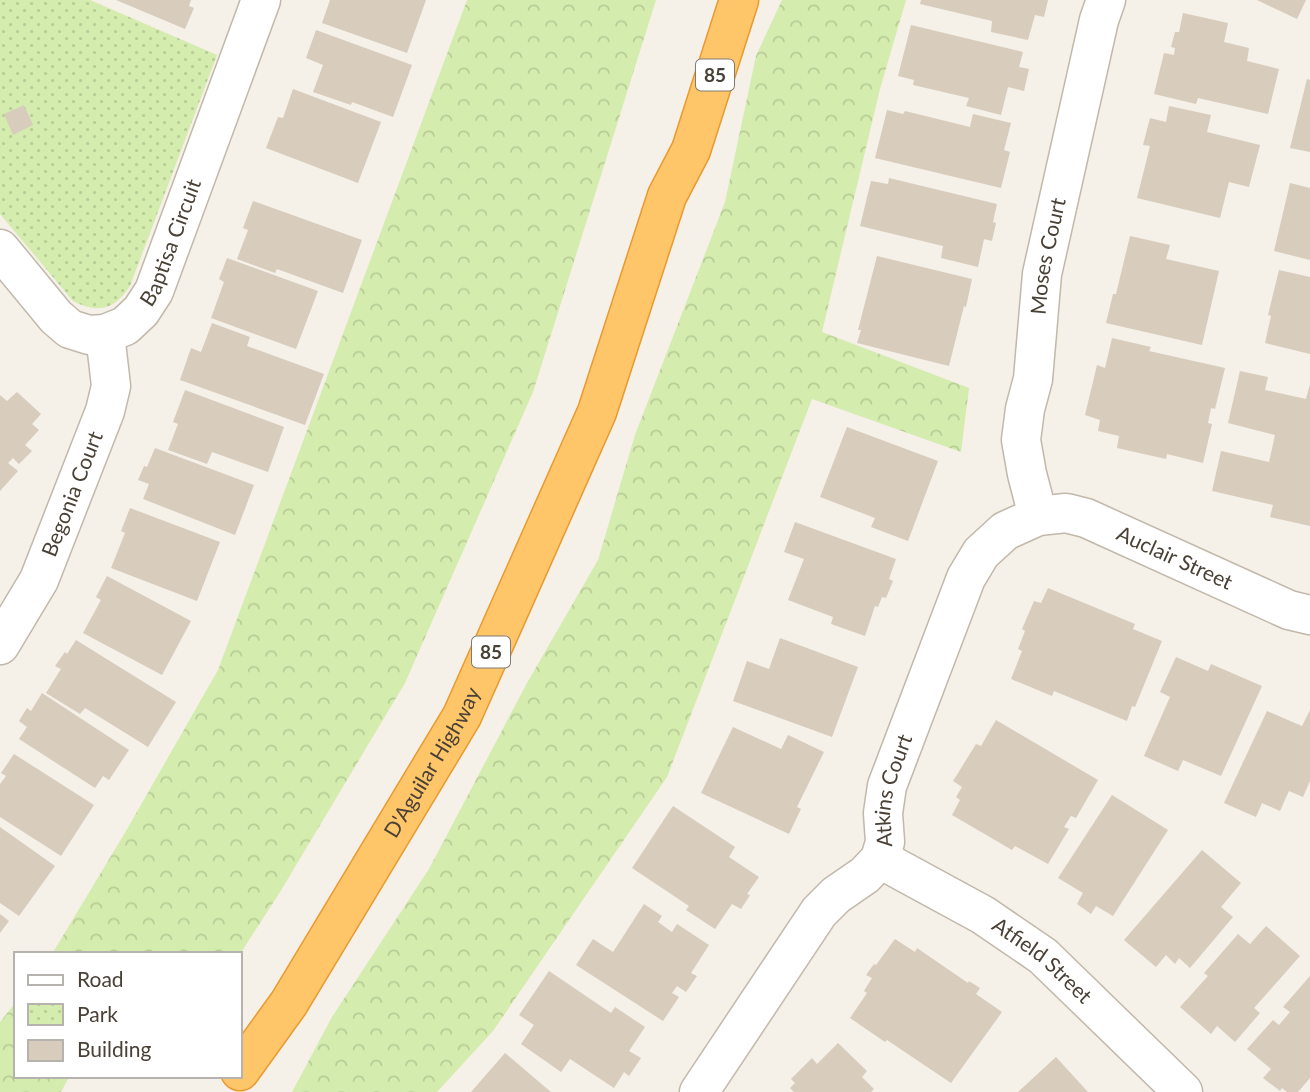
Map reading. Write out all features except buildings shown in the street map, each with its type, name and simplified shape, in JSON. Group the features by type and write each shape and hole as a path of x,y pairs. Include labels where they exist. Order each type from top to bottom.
{"highway":[{"name":"D'Aguilar Highway","path":"667,196 670,143 713,0"},
{"name":"D'Aguilar Highway","path":"242,1067 289,1003 462,716 597,412 667,196 691,150 739,0"}],"street":[{"name":"Baptisa Circuit","path":"105,334 125,326 141,311 154,291 261,0"},
{"name":"Moses Court","path":"1038,516 1021,440 1024,409 1033,379 1042,274 1096,33 1106,0"},
{"path":"0,249 56,317 70,329 89,335 105,334"},
{"name":"Begonia Court","path":"0,645 39,580 105,411 111,386 105,334"},
{"name":"Auclair Street","path":"1038,516 1066,513 1086,518 1290,610 1310,615"},
{"name":"Atkins Court","path":"699,1092 819,912 836,894 865,875 880,859 885,842 883,813 887,786 966,578 981,553 1005,531 1038,516"},
{"name":"Atfield Street","path":"880,859 983,915 1043,956 1183,1092"}],"green space":[{"path":"0,0 90,0 217,55 130,286 112,305 91,308 73,301 0,214"},
{"path":"467,0 656,0 533,392 405,683 280,892 241,952 53,952 218,670"},
{"path":"782,0 906,0 880,89 822,332 969,388 961,452 812,399 667,777 493,1031 437,1092 292,1092 332,1017 429,869 527,683 598,560 635,435 725,202 756,56"},
{"path":"14,1004 14,1078 68,1078 61,1092 0,1092 0,1022"}]}
